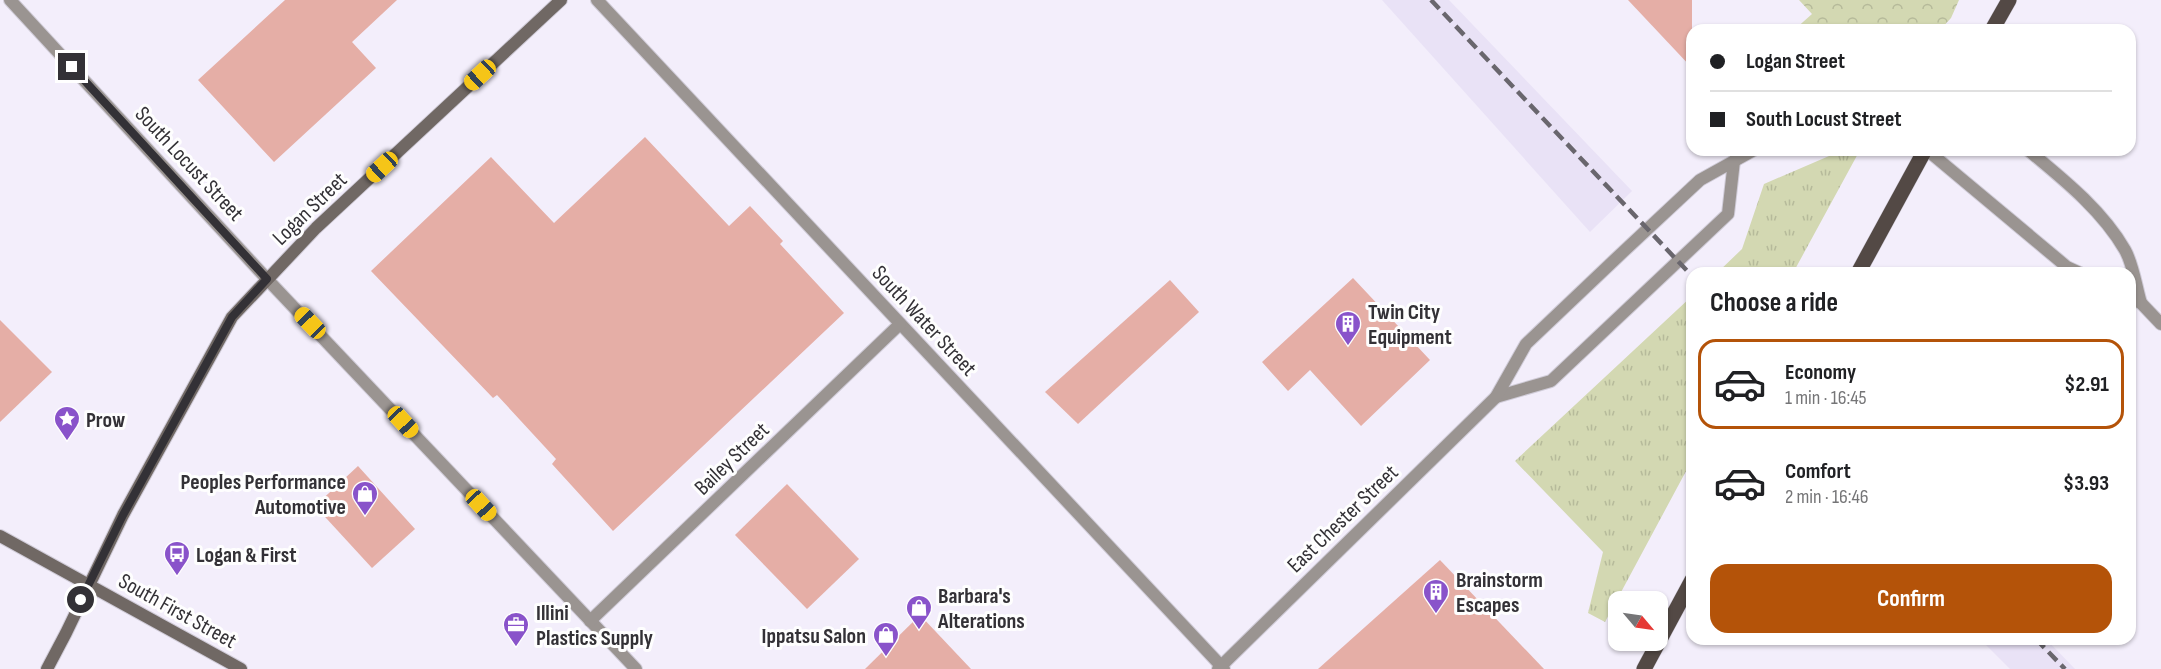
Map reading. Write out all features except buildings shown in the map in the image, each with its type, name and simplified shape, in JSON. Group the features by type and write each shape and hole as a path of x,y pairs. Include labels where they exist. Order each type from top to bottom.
{"main road":[{"path":"1995,24 2008,0"},
{"path":"1861,267 1923,156"},
{"path":"1644,669 1686,591"}],"street":[{"name":"South Locust Street","path":"10,0 267,279 636,669"},
{"name":"Logan Street","path":"47,669 123,515 232,317 316,228 561,0"},
{"name":"South Water Street","path":"597,0 1221,668"},
{"name":"East Chester Street","path":"1221,668 1496,397 1526,344 1700,180 1743,156"},
{"path":"1933,156 2067,267"},
{"path":"2035,156 2068,184 2105,222 2126,251 2129,267"},
{"name":"East Chester Street","path":"1496,397 1551,381 1728,214 1734,161"},
{"path":"2136,301 2161,324"},
{"name":"Bailey Street","path":"590,621 900,324"},
{"name":"South First Street","path":"0,536 241,669"}],"shaded area":[{"path":"1382,0 1449,0 1632,191 1590,232"},
{"path":"1986,645 2052,645 2075,669 2010,669"}],"green space":[{"path":"1799,0 1959,0 1951,18 1946,24 1801,24 1812,14"},
{"path":"1829,156 1857,156 1796,267 1723,267 1742,249 1764,184"},
{"path":"1686,302 1686,471 1622,591 1608,591 1608,616 1605,622 1588,613 1603,552 1515,461"}],"railway":[{"path":"1431,0 1686,270"},
{"path":"2042,645 2065,669"}],"place":[{"name":"Twin City Equipment","path":"1348,347"},
{"name":"Prow","path":"67,442"},
{"name":"Peoples Performance Automotive","path":"365,517"},
{"name":"Logan & First","path":"177,577"},
{"name":"Brainstorm Escapes","path":"1436,615"},
{"name":"Barbara's Alterations","path":"919,631"},
{"name":"Illini Plastics Supply","path":"516,648"},
{"name":"Ippatsu Salon","path":"886,658"}],"route":[{"path":"72,67 267,279 232,317 123,515 81,600"}]}
